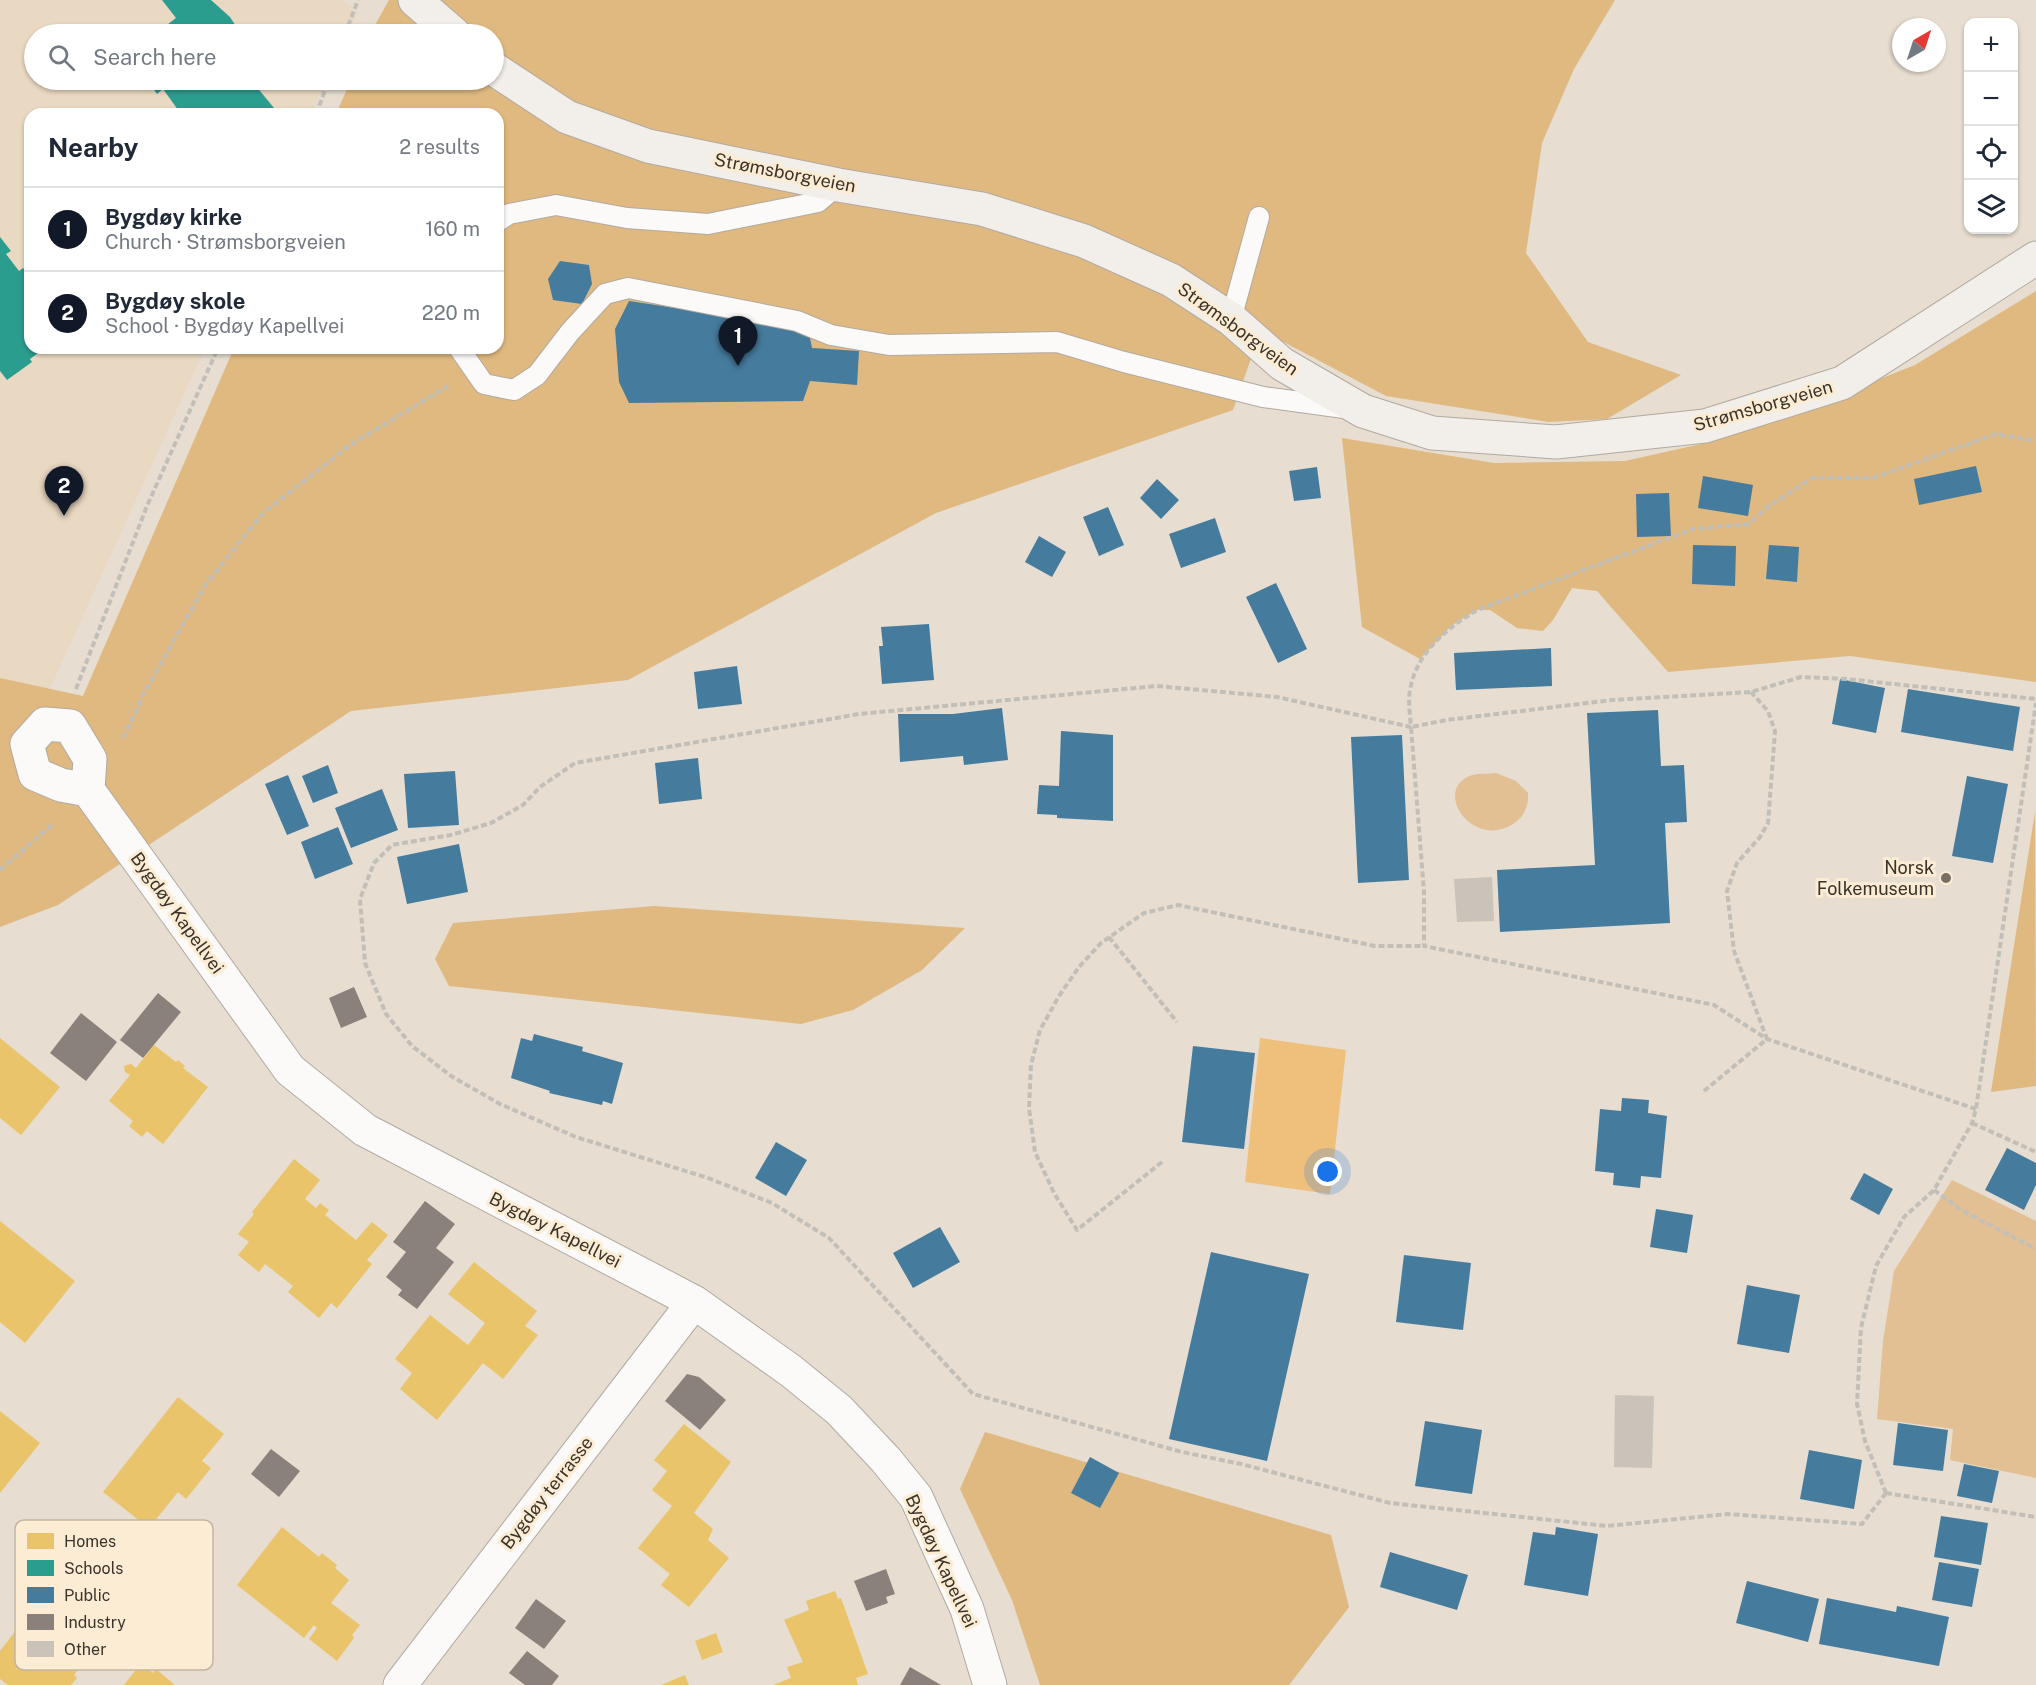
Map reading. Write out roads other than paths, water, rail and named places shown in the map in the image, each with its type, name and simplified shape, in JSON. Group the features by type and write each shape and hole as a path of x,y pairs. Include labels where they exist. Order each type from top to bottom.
{"street":[{"path":"415,0 443,24"},
{"name":"Strømsborgveien","path":"504,76 567,117 648,146 838,185 982,209 1084,241 1171,280 1231,319 1282,364 1363,411 1432,433 1556,442 1705,426 1842,383 2036,258"},
{"path":"45,724 70,726 90,759 82,789 61,785 35,774 27,744 45,724"},
{"name":"Bygdøy Kapellvei","path":"82,789 290,1071 365,1130 694,1302 791,1371 839,1410 886,1460 916,1497 967,1609 990,1685"},
{"name":"Bygdøy terrasse","path":"400,1685 694,1302"}],"lane":[{"path":"504,218 510,214 556,205 627,218 708,224 818,202 838,185"},
{"path":"1231,319 1259,217"},
{"path":"463,354 484,384 514,390 537,375 605,294 628,288 797,321 831,335 889,345 1057,342 1124,362 1263,397 1363,411"}],"place":[{"name":"Bygdøy kirke","path":"738,366"},
{"name":"Bygdøy skole","path":"64,516"},
{"name":"Norsk Folkemuseum","path":"1946,878"}]}
